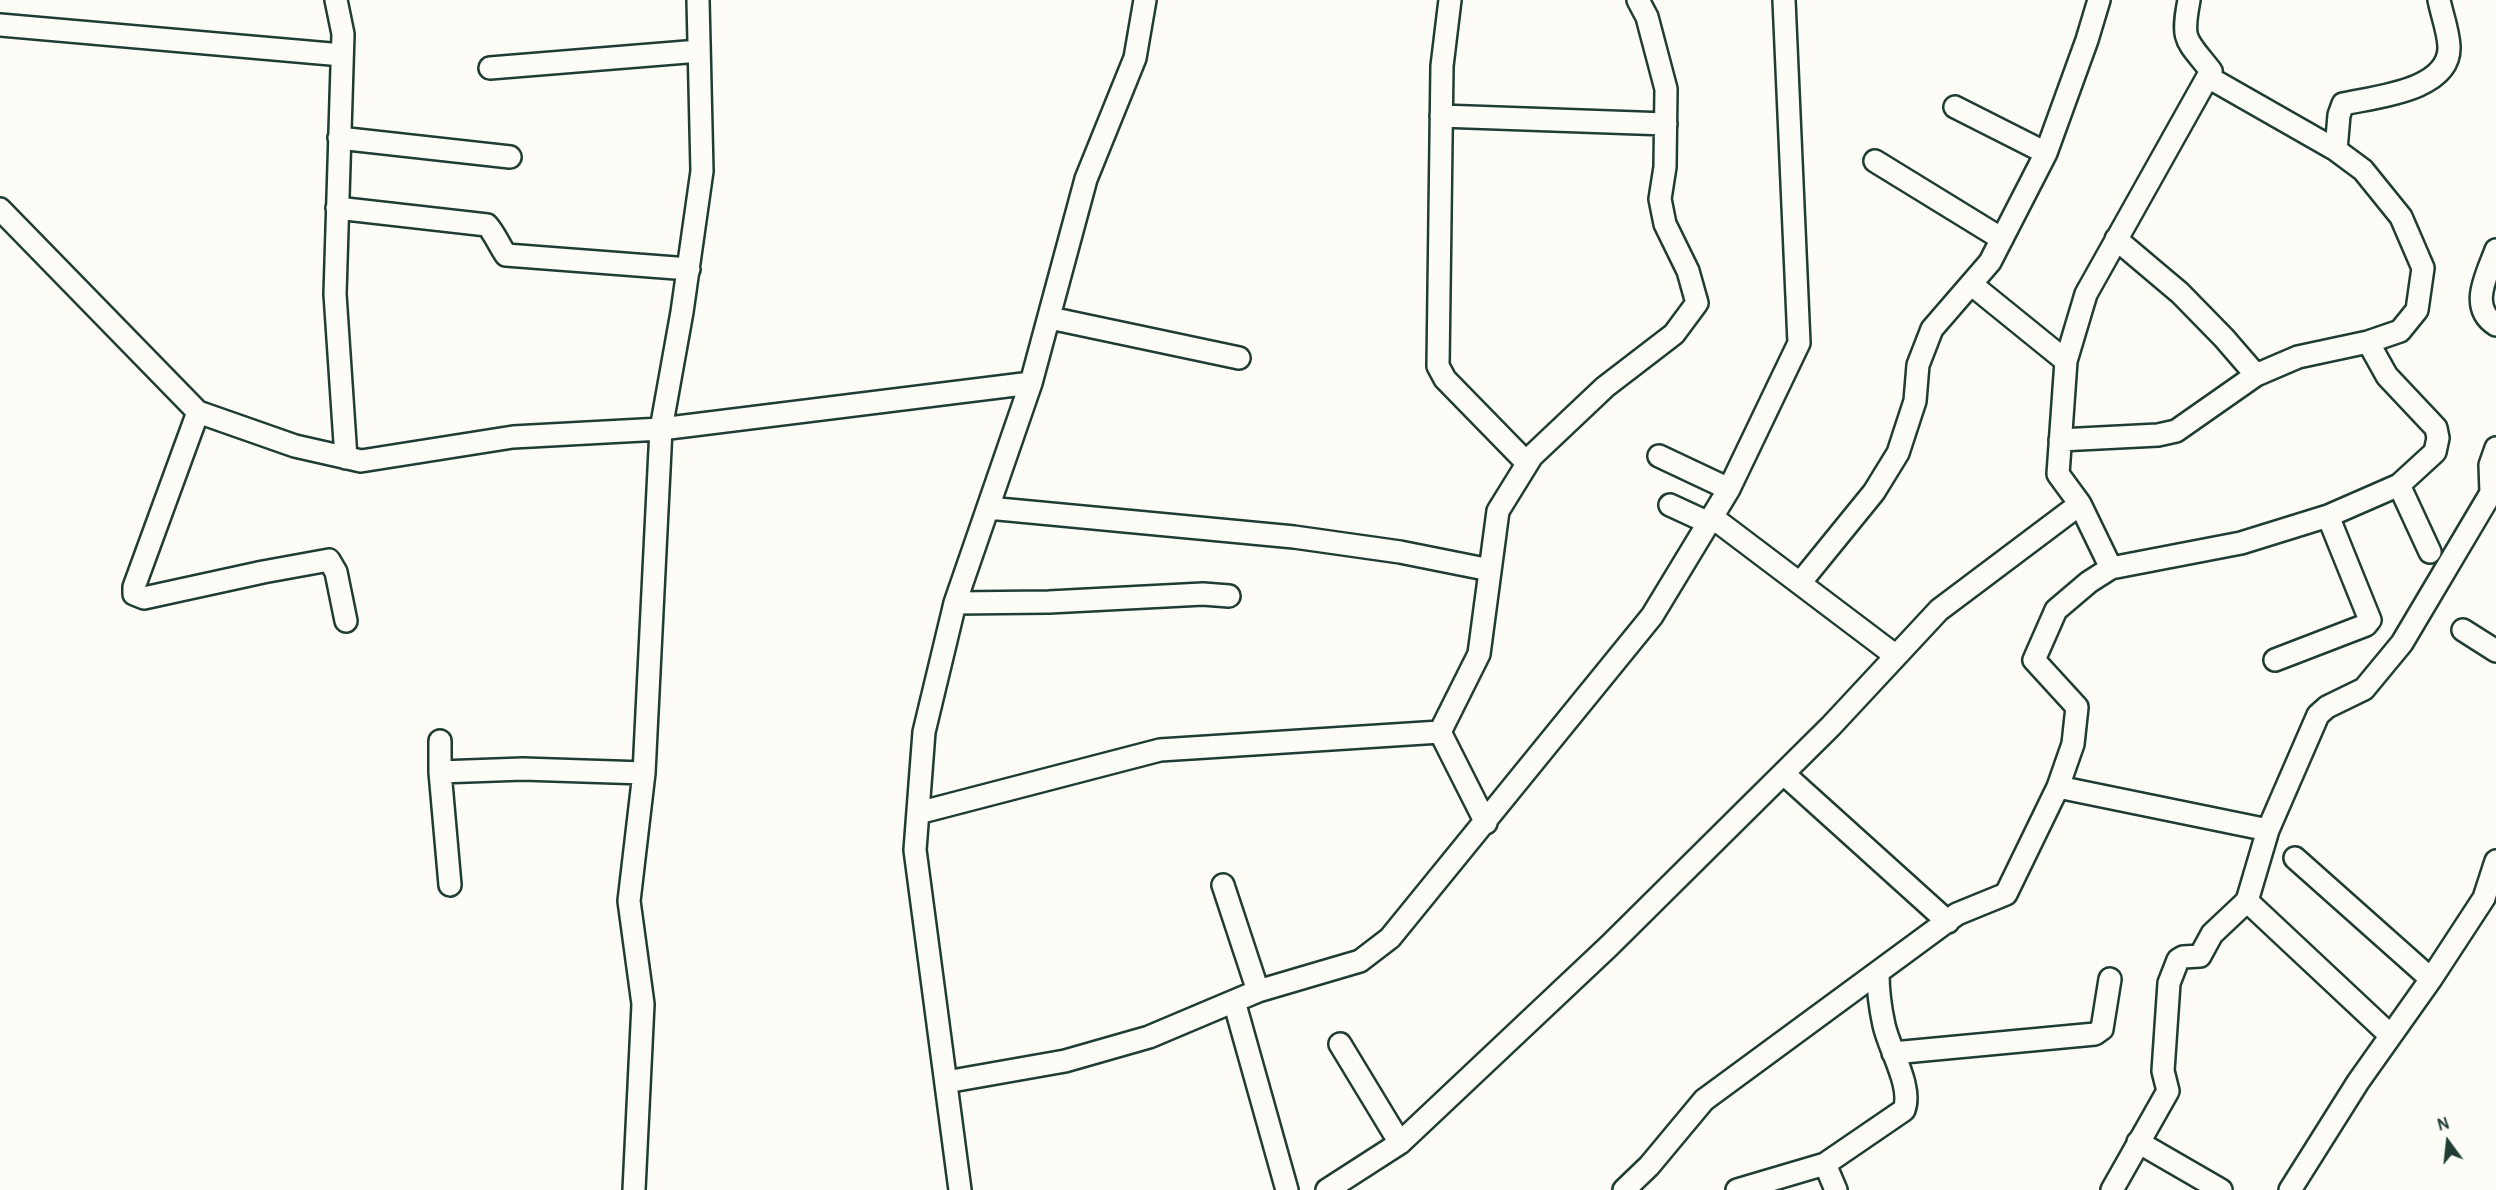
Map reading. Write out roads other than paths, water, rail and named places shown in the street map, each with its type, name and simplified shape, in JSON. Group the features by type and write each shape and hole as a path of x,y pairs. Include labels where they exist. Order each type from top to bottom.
{"street":[{"path":"336,0 343,34 335,294 346,458"},
{"path":"634,1190 644,1004 629,901 644,773 661,429 702,171 698,0"},
{"path":"960,1190 915,850 924,732 955,603 1031,383 1086,179 1135,58 1145,0"},
{"path":"1450,0 1442,66 1438,366 1445,379 1527,463"},
{"path":"1440,732 1479,654 1498,511 1532,456 1605,387 1674,334 1697,303 1688,271 1665,224 1660,199 1665,167 1666,89 1647,17 1638,0"},
{"path":"946,1082 1065,1061 1149,1037 1258,992 1360,961 1390,938 1486,823 1652,616 1729,489 1799,343 1784,0"},
{"path":"1800,583 1874,492 1898,453 1916,401 1918,365 1932,329 1990,262 2046,153 2087,40 2098,0"},
{"path":"2111,568 2080,504 2058,474 2066,361 2086,294 2211,71 2188,44 2184,33 2189,0"},
{"path":"2336,150 2338,115 2343,105 2408,91 2428,80 2444,65 2449,48 2439,0"},
{"path":"0,25 342,55"},
{"path":"490,68 699,51"},
{"path":"2060,440 2158,435 2176,431 2256,375 2298,357 2368,342 2400,332 2417,310 2423,268 2401,217 2363,170 2336,150 2208,77"},
{"path":"1955,107 2046,153"},
{"path":"1441,116 1666,124"},
{"path":"339,138 510,157"},
{"path":"1875,161 2002,239"},
{"path":"338,208 487,225 494,232 498,245 506,255 688,269"},
{"path":"0,209 198,412 295,446 362,461 513,437 661,429 1031,383"},
{"path":"2116,239 2180,293 2256,375"},
{"path":"2496,250 2480,300 2483,313 2496,325"},
{"path":"1971,284 2066,361"},
{"path":"1050,318 1239,358"},
{"path":"1624,1190 1649,1166 1704,1100 1957,914 2006,894 2058,787 2073,744 2077,707 2034,660 2056,610 2089,582 2111,568 2241,543 2328,516 2399,484 2435,452 2438,438 2436,428 2387,376 2368,342"},
{"path":"198,412 134,587 134,594 144,598 329,560 336,572 346,621"},
{"path":"2112,1190 2168,1091 2163,1071 2169,983 2178,960 2183,957 2200,956 2212,934 2247,901 2268,830 2318,715 2327,707 2364,689 2402,643 2491,493 2490,465 2496,448"},
{"path":"1659,456 1729,489"},
{"path":"2399,484 2430,552"},
{"path":"1327,1190 1400,1143 1609,946 1784,774 1940,610 2080,504"},
{"path":"1671,505 1711,520 1800,583 1896,656"},
{"path":"988,508 1294,537 1400,552 1490,570"},
{"path":"2276,660 2366,625 2370,620 2328,516"},
{"path":"955,603 1049,602 1203,594 1229,596"},
{"path":"2463,630 2496,651"},
{"path":"1440,732 1486,823"},
{"path":"918,813 1160,750 1440,732"},
{"path":"440,741 440,772 450,885"},
{"path":"440,772 522,769 644,773"},
{"path":"1784,774 1948,922"},
{"path":"2058,787 2268,830"},
{"path":"2295,858 2431,979"},
{"path":"2290,1190 2390,1035 2431,979 2484,898 2496,861"},
{"path":"1223,885 1258,992"},
{"path":"2247,901 2390,1035"},
{"path":"1737,1190 1825,1164 1904,1110 1907,1102 1906,1090 1884,1027 1878,994 1878,973"},
{"path":"1893,1053 2095,1034 2102,1029 2110,979"},
{"path":"1234,1001 1287,1190"},
{"path":"1340,1044 1400,1143"},
{"path":"2138,1142 2221,1190"},
{"path":"1825,1164 1836,1190"}]}
